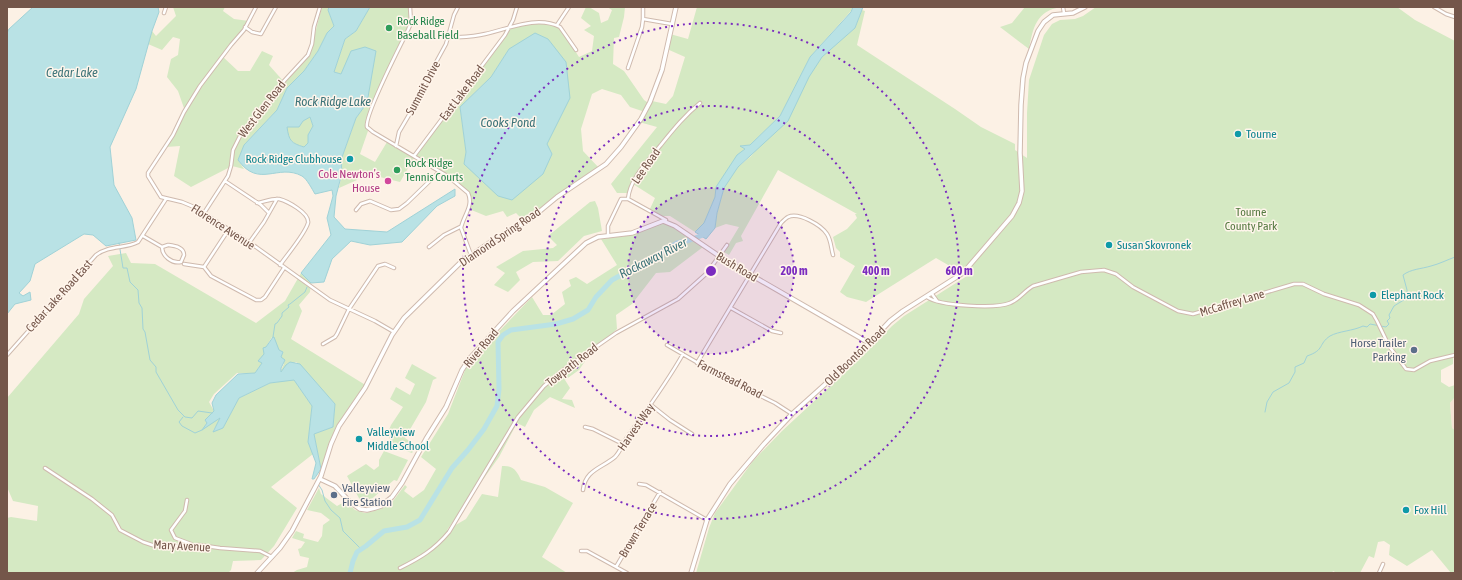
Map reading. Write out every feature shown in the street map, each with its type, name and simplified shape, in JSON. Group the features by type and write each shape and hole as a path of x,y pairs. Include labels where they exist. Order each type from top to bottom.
{"street":[{"path":"164,13 166,7"},
{"path":"166,199 158,194 148,173 174,135 184,112 200,86 245,27 256,7"},
{"path":"245,27 252,32 261,34 276,7"},
{"name":"West Glen Road","path":"204,213 225,181 231,166 233,150 240,136 268,104 284,81 308,55 312,44 314,27 320,7"},
{"path":"410,7 411,22 408,30 366,124 368,128 464,189 470,197 469,207 461,227 461,232 471,255"},
{"name":"Summit Drive","path":"396,146 399,132 419,98 428,77 446,44 454,15 458,7"},
{"name":"East Lake Road","path":"414,156 510,28 517,7"},
{"path":"557,26 569,7"},
{"path":"628,68 643,19 643,7"},
{"name":"Diamond Spring Road","path":"257,573 272,558 288,537 319,481 336,432 370,380 394,332 404,318 445,277 471,255 495,239 528,221 557,197 600,168 612,158 647,110 662,70 676,7"},
{"path":"1063,7 1064,14"},
{"name":"Old Boonton Road","path":"691,573 707,520 738,474 764,444 792,414 895,317 963,273 1014,213 1022,191 1020,153 1021,88 1026,63 1038,31 1044,22 1053,15 1073,13 1085,7"},
{"path":"1434,7 1455,18"},
{"path":"643,19 672,24"},
{"path":"448,38 484,34 538,22 557,26 562,30 576,50"},
{"name":"Lee Road","path":"608,236 608,226 620,201 628,199 629,190 646,162 679,122 700,103"},
{"path":"356,210 361,204 370,201 391,210 399,209 439,172"},
{"path":"225,181 269,213"},
{"name":"Florence Avenue","path":"166,199 188,204 204,213 324,296 376,321 394,332"},
{"name":"Cedar Lake Road East","path":"7,355 99,252 119,246 136,244 143,236 166,199"},
{"path":"257,203 277,199 301,211 308,218 302,234 280,265"},
{"path":"249,243 277,199"},
{"name":"Bush Road","path":"628,199 691,236 719,256 750,275 869,343"},
{"path":"697,363 781,223 788,217 804,217 823,229 829,238 834,255"},
{"name":"River Road","path":"319,481 335,486 350,502 360,509 367,510 381,506 392,497 402,483 446,406 465,365 476,350 513,311 590,240 608,236 632,234 658,222 663,221 670,223"},
{"path":"429,247 444,235 461,227"},
{"path":"204,267 229,229"},
{"path":"143,236 162,247 174,246 183,250 184,255 181,262 176,262 169,259 164,253 162,247"},
{"name":"Towpath Road","path":"400,568 426,554 445,536 460,515 518,417 547,383 588,351 616,333 678,299 701,280 727,244"},
{"path":"184,264 204,267 211,276 256,300 261,300 265,297 284,268"},
{"path":"323,344 335,337 349,309 378,266 384,264 394,268"},
{"name":"McCaffrey Lane","path":"927,297 938,301 960,305 1006,305 1013,302 1029,288 1039,284 1081,272 1104,270 1116,274 1133,287 1185,314 1195,314 1279,288 1299,284 1307,285 1324,294 1362,307 1375,317 1389,346 1403,366 1408,370 1414,370 1430,361 1455,355"},
{"path":"932,294 938,301"},
{"path":"731,308 772,332 781,333"},
{"name":"Farmstead Road","path":"667,345 735,384 775,403 792,414"},
{"name":"Harvest Way","path":"583,490 584,483 590,474 616,456 669,380 683,354"},
{"path":"651,405 670,420 692,434"},
{"path":"585,427 593,429 623,444"},
{"name":"Mary Avenue","path":"44,468 112,515 120,530 143,542 155,546 166,547 188,546 191,544 260,551 272,558"},
{"path":"639,484 646,485 660,492 707,520"},
{"name":"Brown Terrace","path":"616,567 660,492"},
{"path":"187,500 185,511 171,530 175,538 191,544"},
{"path":"581,551 587,551 627,573"},
{"path":"1379,573 1384,564"}],"shaded area":[{"path":"1455,397 1455,431 1452,428 1450,403"}],"green space":[{"path":"173,7 225,7 223,11 234,19 249,21 222,56 238,71 250,71 262,51 273,56 269,65 285,83 310,52 322,7 329,7 328,10 334,26 327,33 318,51 304,71 287,88 277,110 244,145 238,160 244,169 232,166 191,187 174,176 180,146 166,147 185,111 178,91 167,77 171,59 178,55 180,39 173,37 162,50 148,44 152,31 156,36 176,16"},
{"path":"370,7 411,7 411,23 366,124 368,131 360,154 375,162 387,142 414,158 400,182 364,171 357,180 339,188 342,173 341,160 356,118 367,103 341,74 334,72 345,39 356,31"},
{"path":"586,7 589,7 599,13 601,23 608,20 612,10 607,7 625,7 619,37 614,38 613,64 624,71 644,100 650,104 652,101 666,104 673,96 685,57 667,49 670,34 688,39 697,7 853,7 810,57 780,116 750,145 741,146 745,148 716,187 715,197 704,223 695,232 670,216 657,216 649,211 655,198 633,184 629,193 617,193 611,184 657,127 639,122 645,112 630,107 621,95 602,89 592,94 581,129 583,151 600,169 526,223 516,213 507,217 503,211 486,216 469,209 471,201 465,189 414,158 511,27 536,21 559,26 579,57 592,51 594,36 584,30 591,26 581,18","holes":["509,49 547,145 464,165 466,152 460,107 491,77"]},
{"path":"1025,7 1061,7 1046,12 1037,22 1032,34 1029,49 1000,27 1012,23"},
{"name":"Tourne County Park","path":"1096,7 1397,7 1415,20 1455,41 1455,355 1453,356 1453,364 1441,370 1441,382 1449,387 1455,385 1455,397 1450,403 1452,428 1455,430 1455,573 1451,573 1432,550 1407,566 1389,555 1390,545 1384,541 1378,542 1374,558 1369,556 1360,573 1337,573 1333,571 1332,573 696,573 715,513 753,461 782,431 864,355 892,326 904,316 967,276 936,258 866,302 847,297 840,292 855,266 840,257 840,252 836,248 833,237 847,229 857,218 855,214 857,214 778,170 741,236 743,241 736,243 729,255 724,252 739,227 726,224 715,228 717,213 724,188 738,167 751,156 774,128 816,61 855,28 862,10 865,11 857,45 981,127 1015,144 1015,150 1027,158 1029,80 1044,35 1052,24 1060,20 1075,19 1083,16"},
{"path":"310,117 313,126 308,135 308,143 304,147 291,141 286,127 299,126 303,121"},
{"path":"595,201 598,208 602,231 584,236 558,261 533,262 516,272 520,280 508,292 494,285 505,273 496,267 523,251 553,248 557,245 548,236 590,202"},
{"path":"663,223 679,229 703,247 670,272 656,273 632,304 616,315 617,329 590,354 579,370 565,380 570,388 562,399 572,400 575,408 550,397 534,410 525,427 517,423 499,457 447,530 466,519 482,494 498,497 502,466 509,466 516,471 521,480 545,487 573,503 542,557 567,573 292,573 307,567 309,558 300,556 298,549 301,548 305,542 292,538 296,531 304,534 303,538 318,542 322,536 323,525 330,520 321,513 307,510 319,488 321,494 337,506 346,501 355,510 365,513 374,511 393,501 405,485 407,487 404,491 413,498 424,490 436,469 421,457 448,414 467,365 532,297 543,315 551,315 565,304 562,292 571,286 569,280 576,277 587,284 617,265 601,239 633,235 647,228"},
{"path":"126,253 131,263 155,264 256,323 285,301 301,273 311,283 310,292 299,305 302,311 291,339 367,386 339,427 323,473 320,473 321,469 314,434 333,427 335,404 296,362 284,369 282,372 281,370 284,364 281,357 283,352 279,350 272,337 266,347 262,363 255,373 237,373 214,394 209,402 214,411 205,420 207,423 203,429 221,417 213,431 223,428 239,398 270,383 278,382 280,380 294,380 312,406 308,442 313,454 271,487 297,508 274,546 261,560 233,561 231,570 228,573 7,573 7,518 11,517 37,521 38,506 13,501 7,487 7,398 79,314 84,299 113,266 108,256"},
{"path":"412,364 437,378 433,380 426,402 405,438 417,446 412,453 397,448 387,435 391,425 403,407 390,399 396,387 410,395 415,384 405,378"},
{"path":"384,451 408,460 397,481 394,480 368,502 364,498 360,500 347,476 366,464 374,470 379,466 379,460"}],"water":[{"name":"Cedar Lake","path":"33,7 158,7 159,12 152,31 136,89 110,147 114,185 132,218 136,240 106,246 93,235 84,234 35,264 30,281 19,293 23,296 30,292 31,300 15,304 7,314 7,33 9,29"},
{"name":"Rock Ridge Lake","path":"329,7 370,7 356,31 345,39 334,72 341,74 351,51 365,47 376,51 367,103 356,118 341,160 342,173 336,196 334,217 345,229 387,232 455,189 455,196 437,206 402,242 370,245 351,241 332,259 324,282 311,283 301,273 331,235 327,218 333,196 332,190 315,194 308,182 302,176 285,172 269,174 253,173 238,160 244,145 277,110 287,88 304,71 318,51 327,33 334,26 328,10","holes":["310,117 313,126 308,135 308,143 304,147 291,141 287,127 299,127 303,121"]},
{"path":"853,7 863,7 855,28 822,57 809,77 788,121 738,167 724,188 717,213 715,228 706,239 695,232 704,223 715,197 716,187 737,155 745,149 740,146 750,145 780,116 810,57 851,12"},
{"name":"Cooks Pond","path":"535,33 548,39 566,62 570,98 547,144 552,154 543,174 512,200 498,196 464,164 466,152 460,107 491,77 509,49"},
{"path":"273,337 279,350 283,352 281,357 285,360 281,368 281,372 290,362 300,364 335,404 333,427 314,434 321,469 314,479 312,479 316,463 308,442 312,406 294,380 270,383 239,398 223,428 213,432 220,418 202,430 207,423 205,420 214,411 212,403 216,395 238,374 255,373 262,363 258,361 264,354 263,348 266,347"}],"waterway":[{"name":"Rockaway River","path":"350,573 357,552 384,531 407,527 420,520 452,468 484,429 497,406 499,389 498,342 503,335 511,330 556,324 573,319 588,310 596,297 612,280 677,243 703,235 706,231"},
{"path":"119,243 123,268 127,268 130,282 138,290 139,303 142,308 143,329 145,332 150,360 156,367 156,372 178,410 185,417 192,418 198,411 212,413"},
{"path":"1265,412 1267,402 1273,392 1289,383 1295,372 1295,367 1304,363 1307,356 1313,354 1319,349 1330,336 1363,326 1367,327 1370,324 1386,327 1389,324 1387,321 1390,318 1389,315 1394,306 1407,298 1407,290 1403,275 1413,270 1434,265 1455,257"},
{"path":"273,337 275,324 282,316 282,313 289,307 288,305 305,292 307,287"},
{"path":"183,417 179,422 182,426 195,433 202,430"},
{"path":"318,484 322,490 325,501 331,510 340,518 343,531 361,549"}],"place":[{"name":"Rock Ridge Baseball Field","path":"389,28"},
{"name":"Tourne","path":"1238,134"},
{"name":"Rock Ridge Clubhouse","path":"350,159"},
{"name":"Rock Ridge Tennis Courts","path":"397,170"},
{"name":"Cole Newton’s House","path":"388,181"},
{"name":"Susan Skovronek","path":"1109,245"},
{"name":"Elephant Rock","path":"1373,295"},
{"name":"Horse Trailer Parking","path":"1414,350"},
{"name":"Valleyview Middle School","path":"359,439"},
{"name":"Valleyview Fire Station","path":"334,495"},
{"name":"Fox Hill","path":"1406,510"}]}
